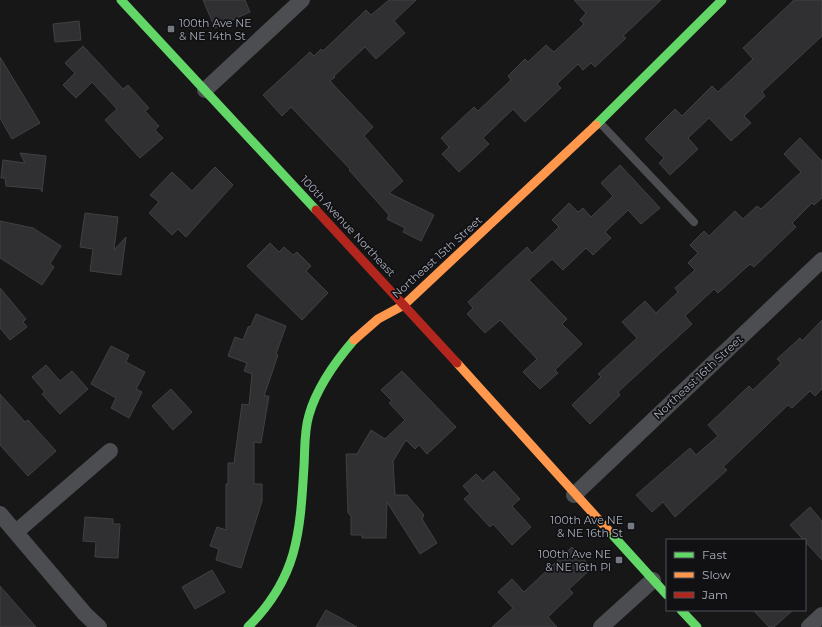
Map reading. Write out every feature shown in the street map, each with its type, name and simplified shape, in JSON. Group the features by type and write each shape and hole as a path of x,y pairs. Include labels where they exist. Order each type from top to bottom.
{"street":[{"name":"100th Avenue Northeast","path":"121,0 404,305 666,594"},
{"path":"205,90 302,0"},
{"name":"Northeast 15th Street","path":"248,627 266,608 280,587 290,560 299,526 309,416 318,391 337,363 355,341 375,321 404,305 599,122 722,0"},
{"name":"Northeast 16th Street","path":"574,494 822,260"},
{"path":"16,532 110,451"},
{"path":"0,514 84,614 99,627"},
{"path":"601,627 653,580"},
{"path":"682,611 697,627"},
{"path":"809,627 822,615"}],"lane":[{"path":"599,122 694,222"}],"building":[{"path":"203,0 245,0 250,12 215,28"},
{"path":"389,0 416,0 394,21 405,33 376,59 365,47 330,81 373,127 364,136 403,181 389,193 434,215 421,241 403,232 405,228 387,219 389,215 349,170 350,169 291,107 282,116 263,95 310,52 314,56 321,49 323,51 366,10 371,15"},
{"path":"574,0 661,0 623,36 626,38 595,67 591,63 583,70 578,64 557,84 561,88 525,122 513,109 483,138 489,144 459,172 442,154 449,147 441,138 474,107 478,111 511,80 508,76 525,59 528,62 546,45 554,52 584,24 580,20 586,13"},
{"path":"794,0 822,0 822,36 762,92 765,96 744,116 751,123 731,141 709,118 688,138 698,149 670,175 659,163 664,158 645,139 675,109 682,116 712,86 718,92 753,59 743,48"},
{"path":"79,21 81,40 55,42 53,24"},
{"path":"83,46 123,89 128,85 149,108 145,111 159,126 155,130 163,138 140,158 105,120 117,109 92,82 76,98 63,85 75,73 65,63"},
{"path":"0,57 40,123 12,139 0,118"},
{"path":"800,138 822,161 822,198 814,205 812,203 792,223 796,227 754,267 750,264 718,293 714,289 685,316 692,324 618,392 620,395 590,424 572,405 601,377 598,374 637,338 622,322 645,301 656,313 678,292 675,288 695,270 688,263 698,253 690,245 704,231 709,236 735,211 743,219 757,206 761,209 801,172 784,154"},
{"path":"20,153 46,156 42,192 41,189 6,186 5,178 1,178 3,160 25,163"},
{"path":"620,165 660,208 641,224 628,210 605,232 611,238 593,255 586,248 563,270 552,259 529,280 567,319 562,324 582,344 555,370 558,373 540,389 523,372 537,359 500,320 485,333 467,314 473,308 468,302 527,247 532,253 559,227 552,220 569,203 578,212 583,208 591,217 613,196 601,183"},
{"path":"215,167 233,185 186,237 178,229 172,235 149,213 159,202 150,195 172,172 192,191"},
{"path":"85,213 118,217 114,250 126,237 121,275 90,271 93,249 80,247"},
{"path":"0,221 33,228 61,246 50,264 54,267 42,285 0,258"},
{"path":"270,243 279,252 284,247 293,255 297,252 311,266 306,271 328,293 302,320 247,266"},
{"path":"0,288 26,319 23,322 27,327 10,340 0,328"},
{"path":"256,314 286,326 264,396 269,396 261,443 254,442 254,484 262,484 262,501 241,568 216,560 219,549 210,546 217,527 226,530 226,484 228,484 228,463 234,463 242,404 249,405 252,374 244,371 247,363 228,356 235,337 243,340 248,327 251,326"},
{"path":"822,320 822,389 815,396 810,391 792,408 788,405 723,467 727,470 675,517 663,502 652,512 636,495 690,448 696,455 718,436 708,425 749,386 753,390 781,363 777,359 800,338 802,341"},
{"path":"111,346 129,355 126,362 145,372 136,389 142,392 129,418 111,408 116,398 91,384"},
{"path":"46,365 60,381 72,371 88,389 60,414 42,394 45,392 32,377"},
{"path":"402,371 456,427 427,454 419,445 415,449 406,440 393,461 395,495 407,495 424,515 422,519 437,543 420,554 387,502 386,538 362,538 362,535 351,535 351,516 348,513 346,454 357,454 371,430 385,439 405,420 389,403 392,401 381,390"},
{"path":"171,389 192,412 173,430 152,406"},
{"path":"0,394 25,422 28,420 56,451 28,476 0,445"},
{"path":"494,471 520,499 512,506 531,527 512,545 493,524 490,527 464,499 470,494 463,486 476,474 483,481"},
{"path":"810,507 822,521 822,560 806,542 806,539 803,539 790,525"},
{"path":"85,517 113,519 113,524 120,524 118,558 95,557 96,542 83,541"},
{"path":"572,547 592,568 569,589 573,593 548,617 557,627 492,627 513,608 498,592 512,579 524,592"},
{"path":"212,570 225,592 195,609 182,587"},
{"path":"0,586 36,627 0,627"},
{"path":"326,610 357,627 316,627"},
{"path":"754,611 792,611 774,627 769,627"}],"traffic: fast":[{"path":"121,0 316,210"},
{"path":"596,125 722,0"},
{"path":"248,627 265,608 287,572 298,533 301,512 307,421 312,405 327,375 354,340"},
{"path":"608,530 666,594"},
{"path":"682,611 697,627"}],"traffic: slow":[{"path":"354,340 378,319 404,305 596,125"},
{"path":"457,363 608,530"}],"traffic: jam":[{"path":"316,210 457,363"}],"place":[{"name":"100th Ave NE & NE 14th St","path":"171,29"},
{"name":"100th Ave NE & NE 16th St","path":"631,526"},
{"name":"100th Ave NE & NE 16th Pl","path":"619,560"}]}
